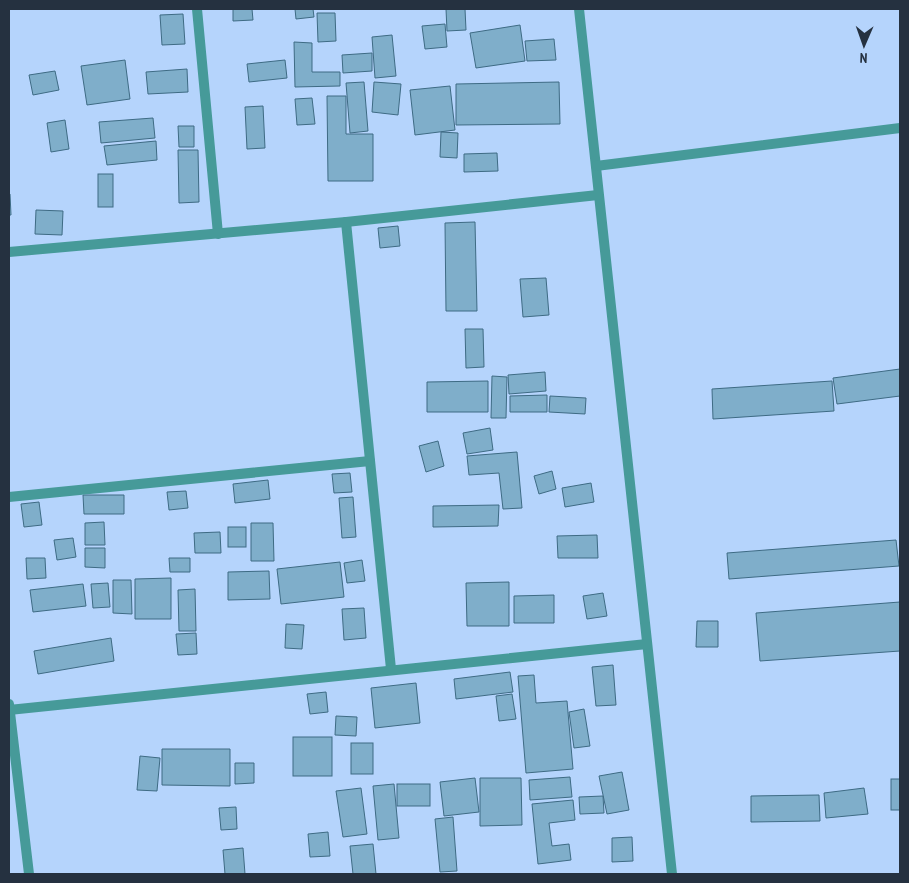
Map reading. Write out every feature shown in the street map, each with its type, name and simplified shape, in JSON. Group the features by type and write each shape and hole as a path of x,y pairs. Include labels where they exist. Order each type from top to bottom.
{"street":[{"path":"198,9 218,234"},
{"path":"579,9 672,874"},
{"path":"596,166 900,128"},
{"path":"9,252 346,222 598,195"},
{"path":"346,222 391,669"},
{"path":"9,497 370,461"},
{"path":"9,710 647,644"},
{"path":"9,704 30,874"}],"building":[{"path":"233,9 252,9 253,20 233,21"},
{"path":"295,9 313,9 314,17 296,19"},
{"path":"446,9 465,9 466,30 447,31"},
{"path":"317,13 335,13 336,41 318,42"},
{"path":"183,14 185,44 162,45 160,15"},
{"path":"445,24 447,47 425,49 422,26"},
{"path":"520,25 525,61 476,68 470,33"},
{"path":"392,35 396,76 375,78 372,37"},
{"path":"554,39 556,60 527,61 525,41"},
{"path":"294,42 312,43 312,72 340,72 340,86 295,87"},
{"path":"372,53 372,71 343,73 342,55"},
{"path":"125,60 130,99 87,105 81,66"},
{"path":"285,60 287,78 249,82 247,64"},
{"path":"187,69 188,92 148,94 146,72"},
{"path":"55,71 59,90 33,95 29,75"},
{"path":"364,82 368,131 350,133 346,83"},
{"path":"374,82 401,84 398,115 372,112"},
{"path":"559,82 560,124 456,125 456,84"},
{"path":"450,86 455,130 415,135 410,90"},
{"path":"327,96 346,96 346,134 373,134 373,181 328,181"},
{"path":"312,98 315,124 297,125 295,99"},
{"path":"263,106 265,148 247,149 245,107"},
{"path":"153,118 155,138 101,143 99,122"},
{"path":"65,120 69,149 51,152 47,123"},
{"path":"178,126 194,126 194,147 179,147"},
{"path":"441,132 458,133 457,158 440,157"},
{"path":"156,141 157,160 107,165 104,146"},
{"path":"178,150 198,150 199,202 179,203"},
{"path":"497,153 498,171 464,172 464,154"},
{"path":"98,174 113,174 113,207 98,207"},
{"path":"10,194 11,215 9,215"},
{"path":"36,210 63,211 62,235 35,234"},
{"path":"475,222 477,311 446,311 445,223"},
{"path":"398,226 400,246 380,248 378,228"},
{"path":"546,278 549,315 523,317 520,279"},
{"path":"465,329 483,329 484,367 466,368"},
{"path":"900,369 900,396 837,404 833,378"},
{"path":"545,372 546,391 509,394 508,375"},
{"path":"492,376 507,377 506,418 491,418"},
{"path":"488,381 488,412 427,412 427,382"},
{"path":"832,381 834,411 713,419 712,389"},
{"path":"547,395 547,412 510,412 510,396"},
{"path":"550,396 586,398 585,414 549,412"},
{"path":"490,428 493,450 467,454 463,433"},
{"path":"438,441 444,466 426,472 419,446"},
{"path":"517,452 522,508 503,509 499,473 469,475 467,456"},
{"path":"552,471 556,489 539,494 534,476"},
{"path":"350,473 352,492 334,493 332,474"},
{"path":"268,480 270,499 235,503 233,484"},
{"path":"591,483 594,502 565,507 562,488"},
{"path":"186,491 188,508 169,510 167,492"},
{"path":"83,495 124,495 124,514 84,514"},
{"path":"353,497 356,537 342,538 339,498"},
{"path":"39,502 42,525 24,527 21,504"},
{"path":"499,505 498,526 433,527 433,506"},
{"path":"104,522 105,545 85,545 85,523"},
{"path":"251,523 273,523 274,561 251,561"},
{"path":"228,527 246,527 246,547 228,547"},
{"path":"220,532 221,553 195,553 194,533"},
{"path":"597,535 598,558 558,558 557,536"},
{"path":"73,538 76,557 57,560 54,540"},
{"path":"896,540 899,566 729,579 727,553"},
{"path":"85,548 105,548 105,568 85,567"},
{"path":"26,558 45,558 46,578 27,579"},
{"path":"169,558 190,558 190,572 170,572"},
{"path":"362,560 365,581 347,583 344,563"},
{"path":"340,562 344,597 281,604 277,569"},
{"path":"269,571 270,599 228,600 228,572"},
{"path":"171,578 171,619 135,619 135,579"},
{"path":"113,580 131,580 132,614 113,613"},
{"path":"509,582 509,626 467,626 466,583"},
{"path":"108,583 110,607 93,608 91,584"},
{"path":"83,584 86,606 33,612 30,590"},
{"path":"195,589 196,631 179,631 178,590"},
{"path":"603,593 607,616 587,619 583,596"},
{"path":"554,595 554,623 514,623 514,596"},
{"path":"900,602 900,651 760,661 756,613"},
{"path":"364,608 366,638 344,640 342,609"},
{"path":"697,621 718,621 718,647 696,647"},
{"path":"286,624 304,625 302,649 285,648"},
{"path":"196,633 197,654 178,655 176,634"},
{"path":"111,638 114,661 38,674 34,651"},
{"path":"613,665 616,705 596,706 592,667"},
{"path":"510,672 513,692 456,699 454,679"},
{"path":"534,675 536,703 567,701 573,769 526,773 518,676"},
{"path":"416,683 420,723 375,728 371,688"},
{"path":"326,692 328,712 310,714 307,694"},
{"path":"512,694 516,719 499,721 496,696"},
{"path":"584,709 590,746 574,748 569,712"},
{"path":"336,716 357,717 356,736 335,735"},
{"path":"293,737 332,737 332,776 293,776"},
{"path":"351,743 373,743 373,774 351,774"},
{"path":"162,749 230,749 230,786 162,785"},
{"path":"140,756 160,758 157,791 137,790"},
{"path":"235,763 254,763 254,783 235,784"},
{"path":"622,772 629,810 607,814 599,776"},
{"path":"570,777 572,797 530,800 529,780"},
{"path":"475,778 479,812 444,816 440,782"},
{"path":"480,778 521,778 522,825 480,826"},
{"path":"891,779 900,779 900,810 891,810"},
{"path":"394,784 399,838 378,840 373,786"},
{"path":"397,784 430,784 430,806 397,806"},
{"path":"361,788 367,834 343,837 336,791"},
{"path":"864,788 868,814 826,818 824,793"},
{"path":"819,795 820,821 751,822 751,796"},
{"path":"603,796 604,813 580,814 579,797"},
{"path":"573,800 575,820 549,823 552,846 569,844 571,860 538,864 532,804"},
{"path":"236,807 237,829 221,830 219,808"},
{"path":"453,817 457,871 440,872 435,819"},
{"path":"328,832 330,856 310,857 308,834"},
{"path":"632,837 633,861 612,862 612,838"},
{"path":"373,844 376,874 353,874 350,846"},
{"path":"243,848 245,874 225,874 223,850"}]}
